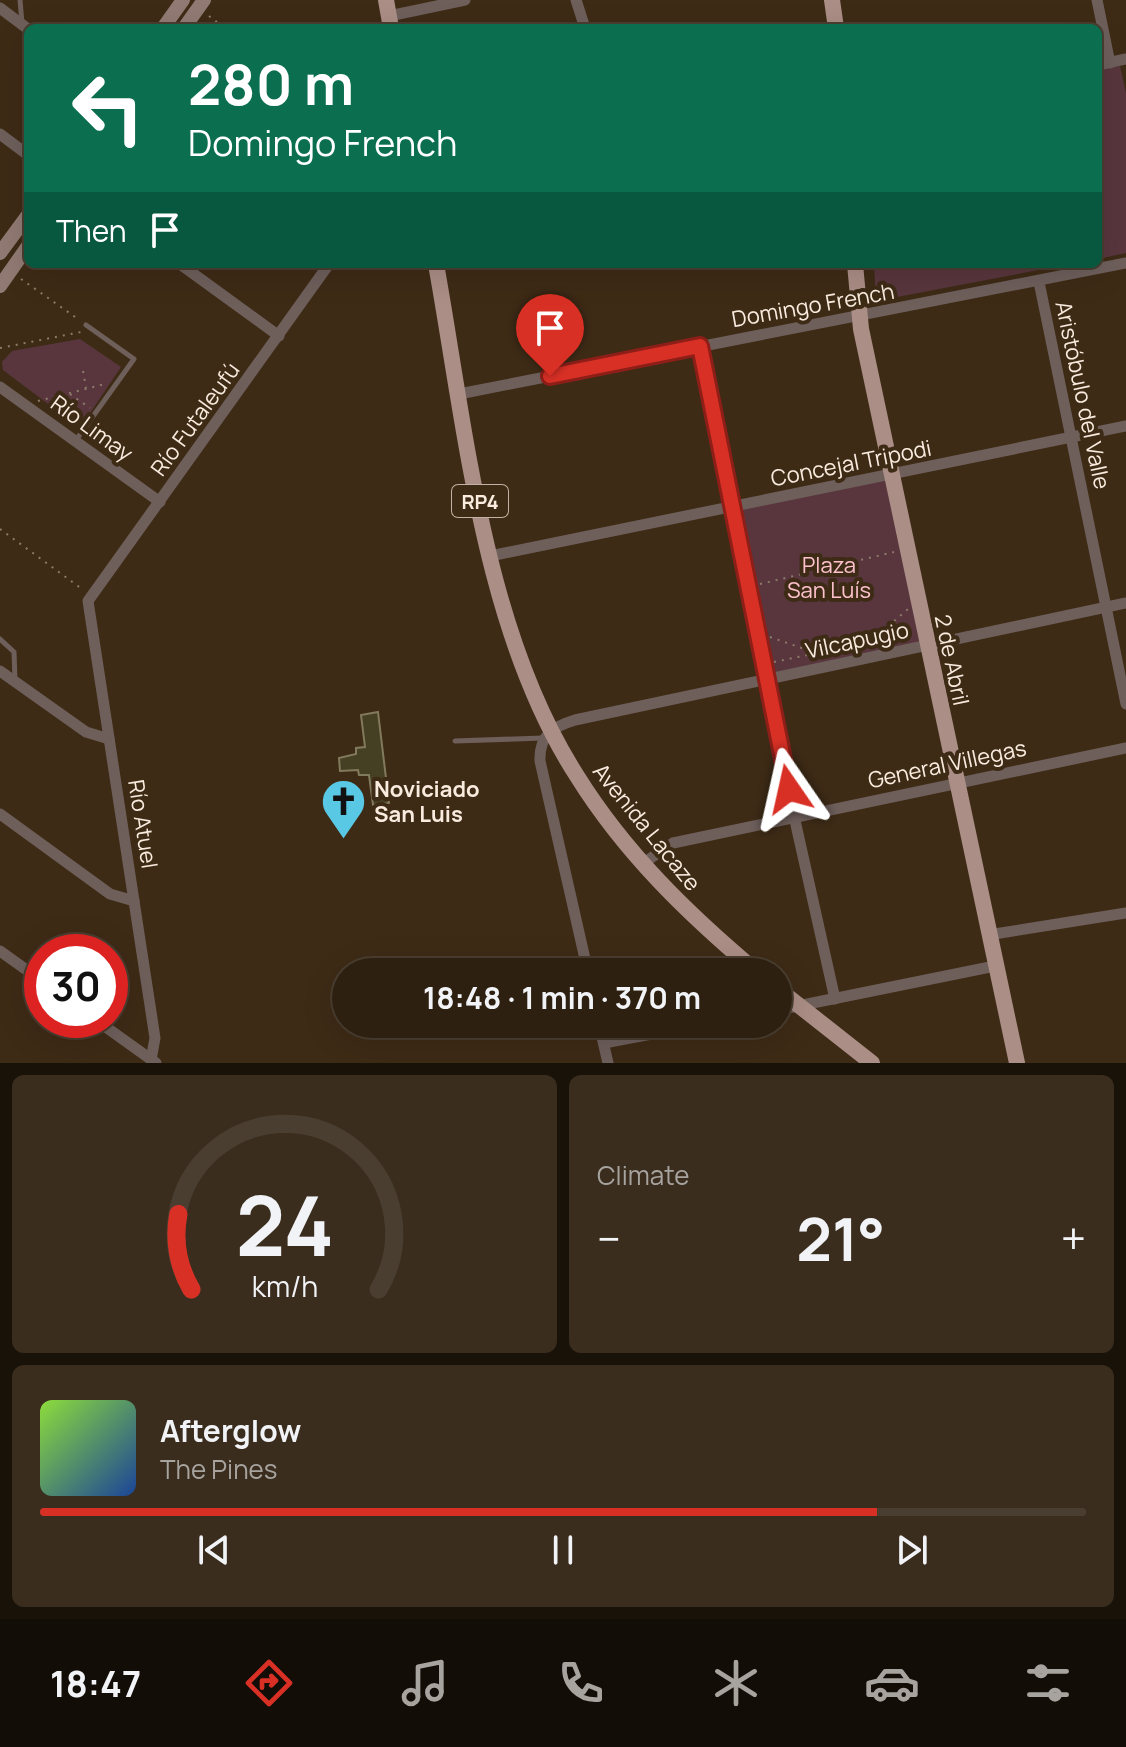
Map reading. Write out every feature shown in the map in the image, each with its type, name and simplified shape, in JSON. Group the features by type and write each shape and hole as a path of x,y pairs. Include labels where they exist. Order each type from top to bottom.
{"main road":[{"path":"832,0 835,24"},
{"path":"168,24 194,2"},
{"path":"186,24 194,2"},
{"path":"0,253 24,221"},
{"path":"0,286 24,252"},
{"name":"RP4","path":"437,268 490,556 509,631 547,734"},
{"name":"2 de Abril","path":"855,268 859,318 893,476 922,639 1017,1063"},
{"name":"Avenida Lacaze","path":"547,734 642,864 693,918 740,958"},
{"path":"792,1001 872,1063"}],"street":[{"path":"388,15 465,0"},
{"path":"576,0 584,24"},
{"path":"1097,0 1100,24"},
{"path":"0,8 24,26"},
{"path":"1104,64 1126,59"},
{"path":"0,134 24,152"},
{"name":"Domingo French","path":"459,394 859,318 1126,263"},
{"path":"186,268 279,336"},
{"name":"Río Futaleufú","path":"89,595 160,502 326,268"},
{"name":"Aristóbulo del Valle","path":"1039,282 1126,704"},
{"path":"700,346 794,816 835,999"},
{"name":"Río Limay","path":"0,387 160,502"},
{"name":"Concejal Tripodi","path":"490,556 1126,426"},
{"name":"Río Atuel","path":"89,595 87,609 155,1038 154,1061"},
{"name":"Vilcapugio","path":"547,734 575,720 767,680 922,639 1126,603"},
{"path":"0,671 86,732 109,739"},
{"path":"547,734 540,761 585,958"},
{"name":"General Villegas","path":"642,864 673,843 1126,748"},
{"path":"0,814 110,894 134,901"},
{"path":"988,935 1126,913"},
{"path":"0,951 24,968"},
{"path":"792,1007 995,966"},
{"path":"121,1038 154,1061"},
{"path":"603,1038 608,1063"},
{"path":"604,1043 630,1038"}],"lane":[{"path":"20,0 24,24"},
{"path":"75,441 134,359 86,325"},
{"path":"0,639 14,652 14,681"},
{"path":"455,741 547,734"}],"path":[{"path":"194,2 220,24"},
{"path":"0,348 80,333 86,325 11,271"},
{"path":"83,371 86,388"},
{"path":"25,405 118,381"},
{"path":"69,393 96,412"},
{"path":"0,529 89,595"},
{"path":"748,587 906,548"},
{"path":"869,643 912,606 914,619"},
{"path":"818,654 769,637 775,663 818,654 869,643 922,639"}],"green space":[{"path":"1120,66 1126,93 1126,253 1102,258 1102,69"},
{"path":"874,268 1049,268 876,301"},
{"path":"80,339 121,367 80,428 3,370 2,362 12,351"},
{"name":"Plaza San Luís","path":"893,476 927,646 767,680 732,507"}],"building":[{"path":"378,712 389,803 373,805 369,775 359,775 358,770 340,771 339,758 356,754 356,748 365,747 361,715"}],"place":[{"name":"Noviciado San Luis","path":"343,841"}],"route":[{"path":"550,376 700,346 789,789"}]}
